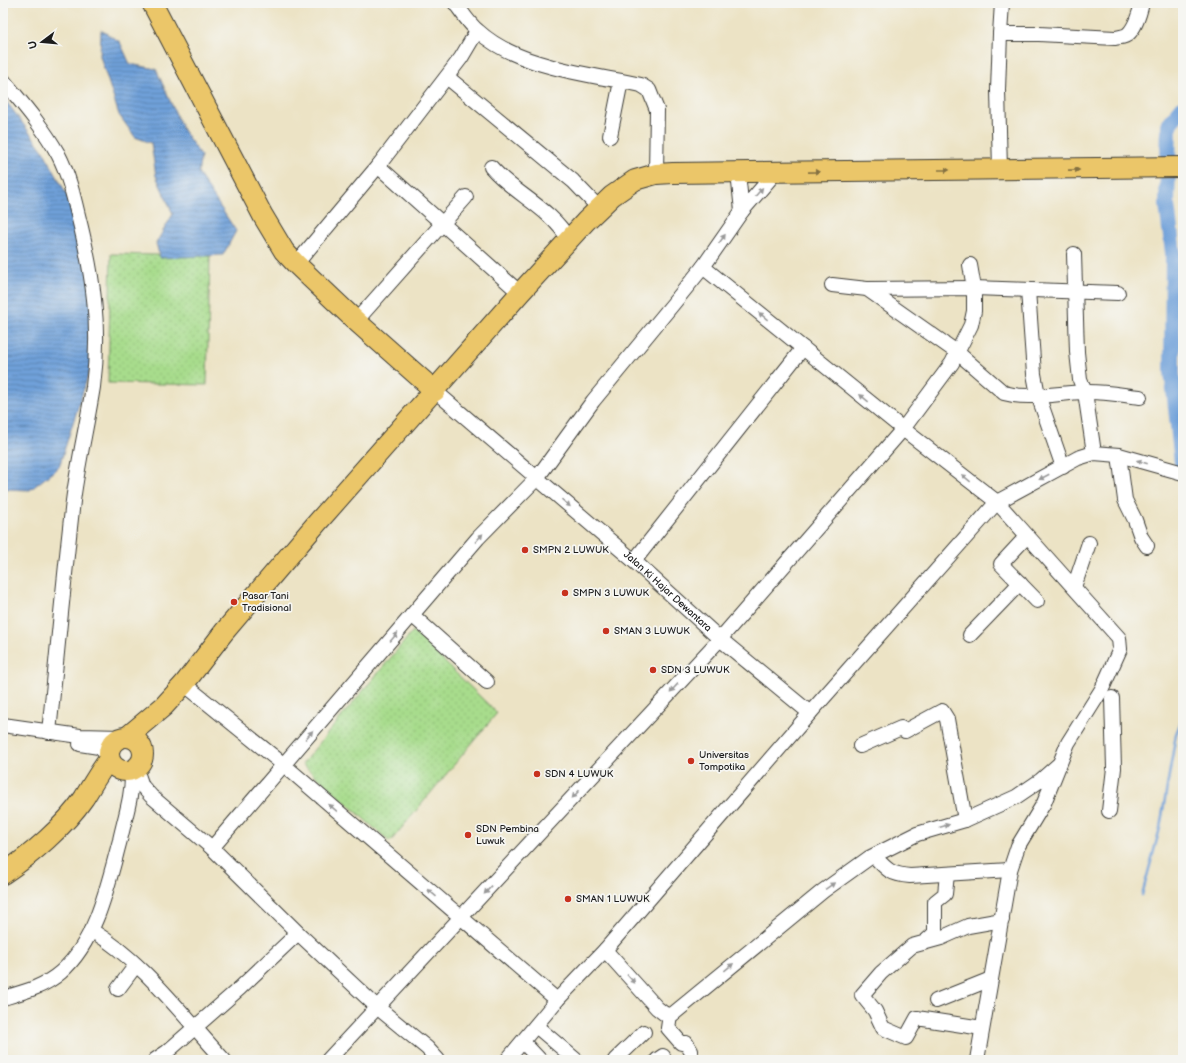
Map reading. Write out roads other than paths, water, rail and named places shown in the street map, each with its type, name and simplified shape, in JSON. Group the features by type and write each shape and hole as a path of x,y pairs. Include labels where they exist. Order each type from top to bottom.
{"highway":[{"path":"152,3 263,216 284,251 356,321 434,391"},
{"path":"125,763 164,706 184,684 224,632 434,391 520,293 599,208 623,187 635,180 656,174 1144,169 1183,167"},
{"path":"125,763 111,744 125,737 164,706"},
{"path":"3,874 42,844 83,799 142,750 137,741 125,737"}],"street":[{"path":"455,3 477,31 494,44 516,56 534,62 642,85 649,90 654,100 658,122 656,174"},
{"path":"1000,170 998,90 1002,3"},
{"path":"1000,34 1038,34 1115,38 1128,34 1142,3"},
{"path":"296,264 378,166 447,77 465,52 477,31"},
{"path":"447,77 573,181 599,208"},
{"path":"3,80 42,130 58,154 74,196 84,236 95,295 96,313 93,386 73,501 49,732"},
{"path":"610,136 621,81"},
{"path":"378,166 520,293"},
{"path":"491,167 498,176 521,192 564,230 569,240"},
{"path":"738,173 742,211"},
{"path":"212,848 478,538 536,478 593,401 703,267 742,211 775,173"},
{"path":"356,321 443,225 466,197"},
{"path":"1074,254 1074,292 1080,373 1085,392 1094,453"},
{"path":"328,1060 720,640 903,429 952,363 971,325 974,310 974,288 970,265"},
{"path":"703,267 903,429 997,502 1116,633 1121,642 1120,649 1099,694 1076,728 1059,764 1044,803 1018,846 1010,870 977,1060"},
{"path":"832,285 867,289 974,288 1118,293"},
{"path":"867,289 958,353 1004,393 1012,395 1038,395 1085,392 1140,397"},
{"path":"1028,290 1033,366 1038,395 1063,467"},
{"path":"634,561 803,348"},
{"name":"Jalan Ki Hajar Dewantara","path":"434,391 634,561 720,640 810,713"},
{"path":"507,1060 557,1000 605,950 810,713 997,502 1078,458 1094,453 1119,455 1166,470 1183,473"},
{"path":"1119,455 1126,500 1135,520 1140,538 1147,546"},
{"path":"1027,536 1001,564 1037,601"},
{"path":"1074,587 1089,543"},
{"path":"970,635 1020,583"},
{"path":"412,615 487,682"},
{"path":"184,684 284,765 461,919 557,1000"},
{"path":"1099,694 1119,699 1109,811"},
{"path":"860,746 901,728 905,731 942,711 947,719 965,820"},
{"path":"3,725 97,737 125,737"},
{"path":"3,734 93,745 125,763 147,792 212,848 298,933 377,1006 428,1048 438,1060"},
{"path":"3,998 27,991 50,981 71,962 91,930 110,875 130,800 125,763"},
{"path":"691,1051 686,1044 681,1043 668,1028 670,1015 823,891 874,856 917,834 965,820 1016,797 1041,780 1059,764"},
{"path":"874,856 887,870 895,874 910,876 1010,870"},
{"path":"925,942 935,933 936,902 945,894 947,874"},
{"path":"982,1028 917,1018 906,1038 883,1028 875,1011 862,995 881,973 912,946 941,938 968,926 1002,920"},
{"path":"91,930 106,939 164,992 194,1028 224,1060"},
{"path":"160,1059 240,988 298,933"},
{"path":"605,950 657,1008 662,1013 670,1015"},
{"path":"118,989 136,965"},
{"path":"936,1001 991,979"},
{"path":"536,1026 576,1060"},
{"path":"615,1060 644,1032"},
{"path":"523,1042 540,1060"}],"water":[{"path":"101,30 120,42 130,64 156,69 183,130 201,156 198,173 236,231 223,255 160,258 156,243 173,214 156,176 151,143 135,137 119,115 100,56"},
{"path":"3,97 44,152 67,195 93,291 92,363 59,467 30,490 3,489"}],"waterway":[{"path":"1183,107 1169,124 1167,205 1173,253 1172,372 1183,472"},
{"path":"1142,895 1160,828 1176,734 1183,717"}],"place":[{"name":"SMPN 2 LUWUK","path":"525,550"},
{"name":"SMPN 3 LUWUK","path":"565,593"},
{"name":"Pasar Tani Tradisional","path":"234,602"},
{"name":"SMAN 3 LUWUK","path":"606,631"},
{"name":"SDN 3 LUWUK","path":"653,670"},
{"name":"Universitas Tompotika","path":"691,761"},
{"name":"SDN 4 LUWUK","path":"537,774"},
{"name":"SDN Pembina Luwuk","path":"468,835"},
{"name":"SMAN 1 LUWUK","path":"568,899"}]}
